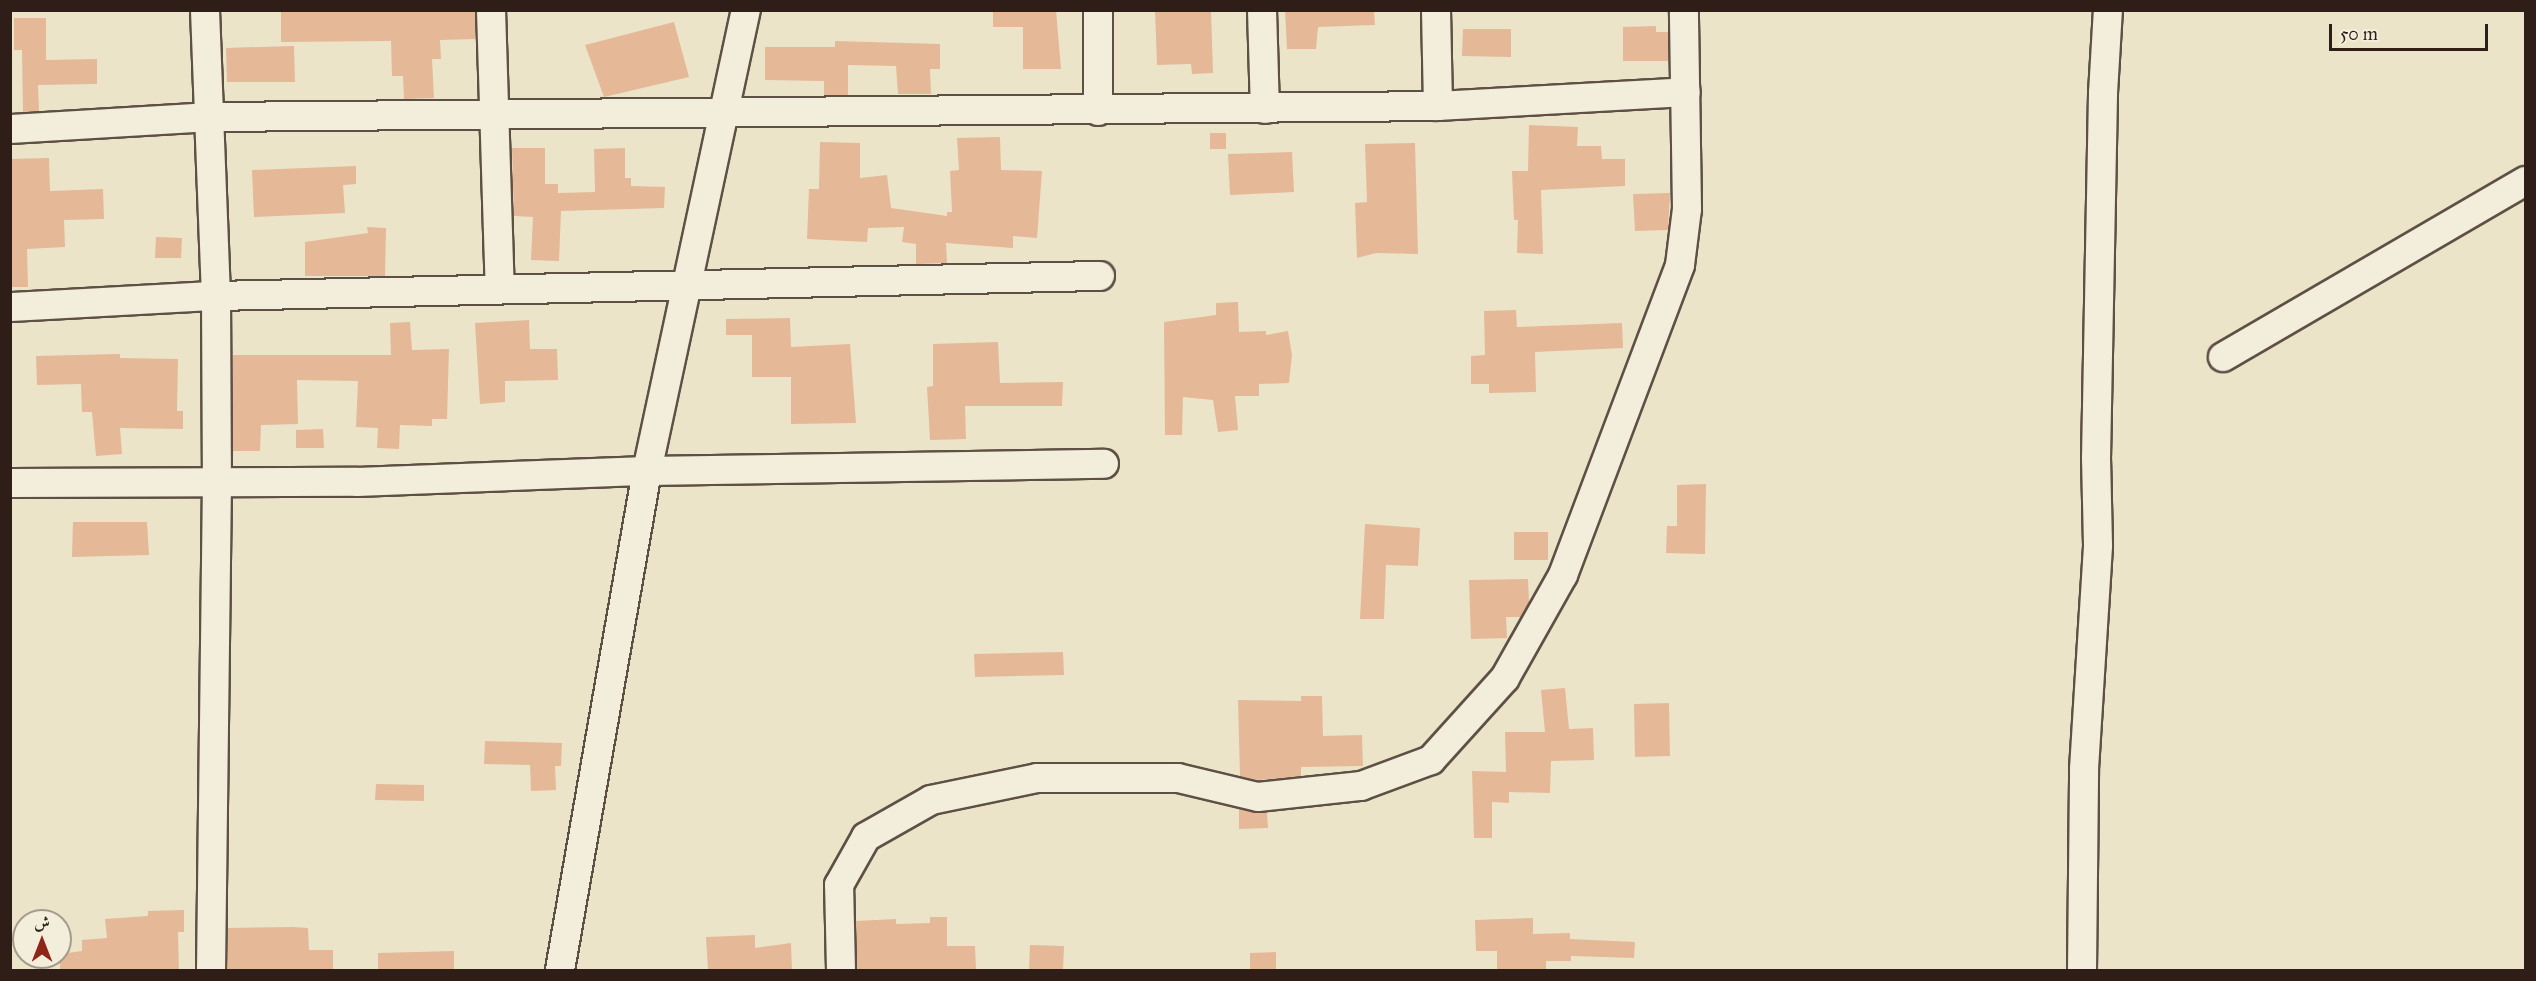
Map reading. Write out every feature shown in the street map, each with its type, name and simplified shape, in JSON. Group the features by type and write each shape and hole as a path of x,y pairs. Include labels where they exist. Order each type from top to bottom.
{"street":[{"path":"206,10 216,296 217,480 211,970"},
{"path":"491,10 492,113 500,289"},
{"path":"560,970 647,471 689,284 746,10"},
{"path":"1098,10 1098,111"},
{"path":"1262,10 1265,109"},
{"path":"1436,10 1438,106"},
{"path":"841,970 839,885 866,837 931,800 1037,778 1178,778 1258,796 1361,786 1431,760 1504,678 1563,575 1680,265 1687,209 1684,10"},
{"path":"2082,970 2084,769 2098,544 2096,459 2103,93 2108,10"},
{"path":"10,129 210,117 726,111 1098,111 1438,106 1686,92"},
{"path":"2223,357 2526,181"},
{"path":"10,307 216,296 1100,276"},
{"path":"10,483 217,480 357,482 647,471 1104,464"}],"building":[{"path":"281,10 475,12 475,39 440,40 441,59 432,59 434,98 404,99 403,76 392,76 391,41 281,42"},
{"path":"993,10 1056,10 1061,69 1023,69 1023,27 993,27"},
{"path":"1155,10 1211,10 1213,73 1192,74 1191,64 1157,65"},
{"path":"1285,10 1374,10 1375,25 1318,27 1316,49 1287,49"},
{"path":"14,18 46,18 46,60 97,59 97,84 38,85 39,111 23,112 22,50 14,50"},
{"path":"674,22 689,77 604,97 585,45"},
{"path":"1656,26 1656,32 1668,32 1668,61 1623,61 1623,27"},
{"path":"1463,29 1511,29 1511,57 1462,56"},
{"path":"835,41 940,44 940,69 930,69 931,94 898,94 896,66 848,65 848,95 824,95 824,81 765,80 765,47 835,47"},
{"path":"294,46 295,82 227,82 226,48"},
{"path":"1529,125 1578,127 1577,146 1601,146 1602,159 1625,159 1625,186 1541,190 1543,254 1517,253 1518,220 1514,220 1512,171 1528,171"},
{"path":"1210,133 1226,133 1226,149 1210,149"},
{"path":"1000,137 1001,170 1042,171 1037,238 1013,236 1013,248 946,243 947,263 916,264 916,244 902,242 904,227 868,228 867,242 807,239 809,189 819,189 820,142 860,143 860,178 887,175 891,208 947,216 947,212 952,212 950,171 959,170 957,138"},
{"path":"1415,143 1418,254 1376,253 1357,258 1355,203 1367,202 1365,144"},
{"path":"512,148 545,148 545,184 558,184 558,193 595,192 594,149 625,148 625,178 631,178 631,186 665,187 664,208 561,211 559,261 531,260 533,217 514,216"},
{"path":"1292,152 1294,192 1230,195 1228,154"},
{"path":"49,158 50,191 103,189 104,219 64,220 65,247 27,249 28,287 12,287 10,159"},
{"path":"356,166 356,184 343,185 345,213 254,217 252,170"},
{"path":"1670,193 1668,230 1635,231 1633,194"},
{"path":"367,227 386,228 385,276 305,276 305,242 368,233"},
{"path":"156,237 182,238 181,258 155,258"},
{"path":"1238,302 1239,332 1266,331 1266,335 1288,331 1292,355 1289,383 1259,384 1259,396 1235,396 1238,430 1218,432 1213,400 1183,397 1182,435 1165,435 1164,322 1216,315 1216,303"},
{"path":"1516,310 1517,327 1622,323 1623,348 1535,352 1536,392 1489,393 1489,384 1471,384 1471,356 1485,355 1484,311"},
{"path":"790,318 791,347 850,344 856,423 791,424 791,377 752,377 752,335 726,335 726,319"},
{"path":"529,320 530,349 557,349 558,380 505,381 505,402 480,404 475,323"},
{"path":"410,322 412,350 449,349 447,419 432,419 432,426 400,425 399,449 377,448 378,428 356,427 358,381 297,380 298,424 261,425 260,451 233,451 233,355 391,355 390,323"},
{"path":"998,342 1000,383 1063,382 1062,406 965,406 966,439 930,440 927,387 933,386 933,344"},
{"path":"120,354 120,358 178,359 177,411 183,411 183,429 120,428 122,454 96,456 92,412 82,412 81,384 37,385 36,356"},
{"path":"323,429 324,448 296,448 296,430"},
{"path":"1706,484 1705,554 1666,553 1667,526 1677,526 1677,485"},
{"path":"73,522 147,522 149,555 72,557"},
{"path":"1365,524 1420,528 1418,566 1386,565 1384,619 1360,619"},
{"path":"1514,532 1548,532 1548,560 1514,560"},
{"path":"1528,579 1529,602 1521,617 1506,617 1507,638 1471,639 1469,580"},
{"path":"1063,652 1064,675 975,677 974,654"},
{"path":"1565,688 1569,729 1593,728 1594,760 1551,761 1550,793 1509,792 1509,803 1492,802 1492,838 1474,838 1472,771 1506,772 1505,732 1545,732 1541,690"},
{"path":"1301,696 1322,696 1323,736 1362,735 1363,766 1301,767 1301,776 1259,780 1240,776 1238,700 1301,701"},
{"path":"1669,703 1670,756 1635,757 1634,704"},
{"path":"485,741 562,743 561,766 555,766 556,790 531,791 530,765 484,764"},
{"path":"376,784 424,785 424,801 375,800"},
{"path":"1239,809 1267,813 1268,828 1239,829"},
{"path":"184,910 184,932 178,932 179,970 60,970 72,969 72,952 82,951 82,940 107,938 105,919 148,916 148,911"},
{"path":"930,917 947,917 947,946 975,946 976,970 857,970 856,921 896,919 896,924 930,923"},
{"path":"1533,918 1533,934 1570,933 1570,939 1635,942 1634,958 1571,956 1571,961 1546,961 1546,970 1497,970 1497,951 1476,951 1475,920"},
{"path":"228,928 308,928 309,950 333,950 333,970 227,970"},
{"path":"755,935 755,948 791,943 792,970 708,970 706,937"},
{"path":"1030,945 1064,946 1063,970 1029,970"},
{"path":"454,951 454,970 378,970 378,953"},
{"path":"1276,952 1276,970 1250,970 1250,953"}]}
